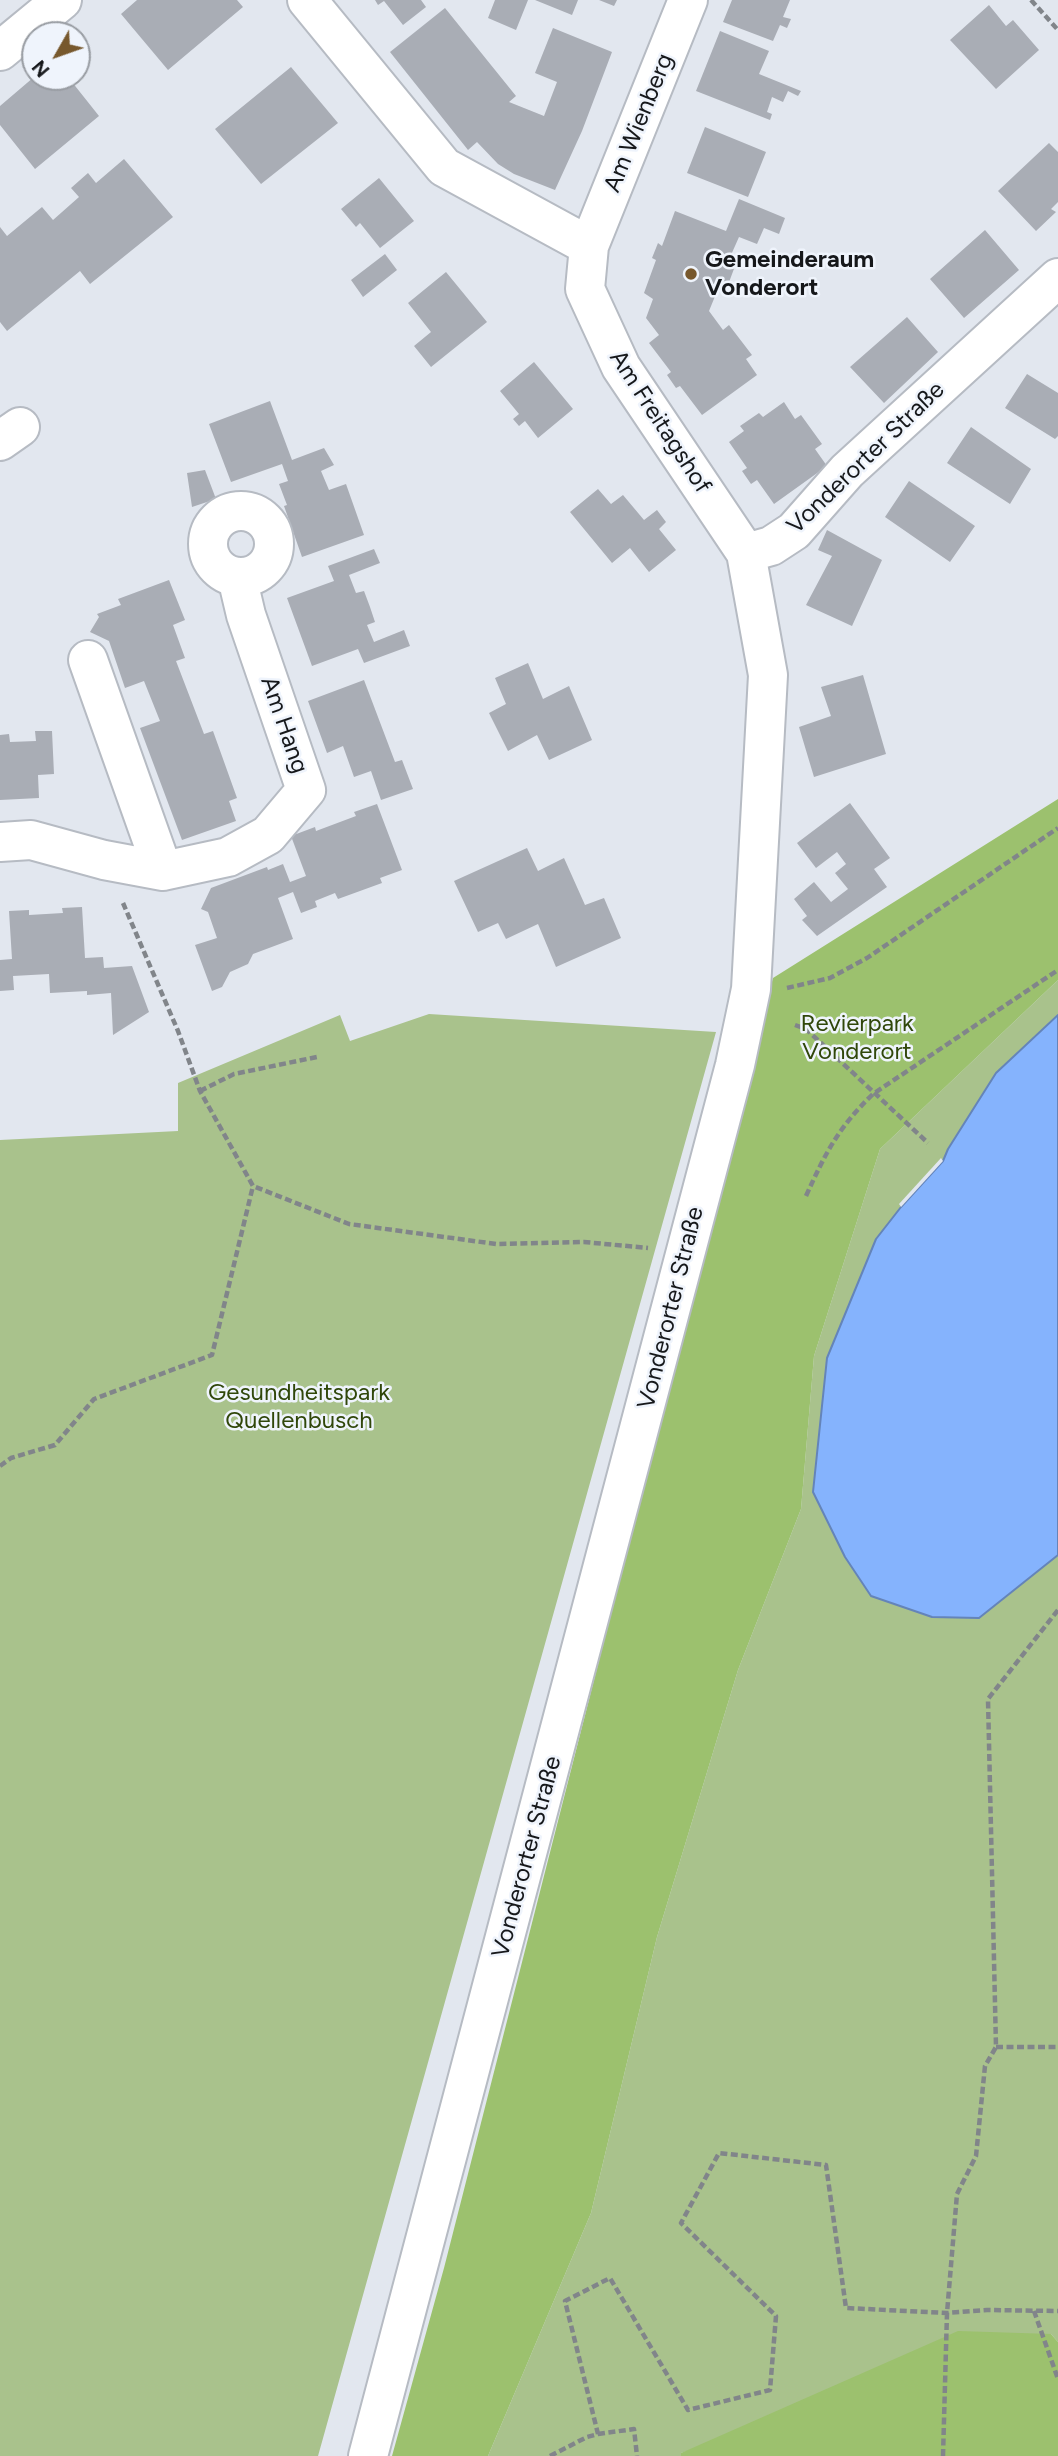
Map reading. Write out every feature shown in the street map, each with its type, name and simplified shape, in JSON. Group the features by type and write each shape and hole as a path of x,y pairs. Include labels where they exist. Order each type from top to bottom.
{"street":[{"path":"0,51 62,0"},
{"path":"307,0 444,167 589,246"},
{"name":"Am Wienberg","path":"589,246 688,0"},
{"name":"Am Freitagshof","path":"589,246 585,289 621,367 746,553"},
{"name":"Vonderorter Straße","path":"368,2456 687,1251 689,1234 725,1109 751,989 768,675 746,553 771,546 793,531 847,471 1058,278"},
{"name":"Am Hang","path":"0,842 31,840 104,860 163,872 228,857 268,835 306,790 246,615 237,577"},
{"path":"88,660 163,872"}],"path":[{"path":"1031,0 1058,30"},
{"path":"751,989 794,987 830,978 888,944 1058,828"},
{"path":"104,860 178,1031 200,1091 253,1186 349,1224 496,1244 584,1242 687,1251"},
{"path":"806,1196 827,1150 850,1116 873,1094 1058,970"},
{"path":"795,1025 806,1029 928,1143"},
{"path":"200,1091 234,1074 317,1057"},
{"path":"0,1466 11,1458 55,1446 94,1399 212,1356 253,1186"},
{"path":"943,2456 947,2313 957,2194 976,2156 985,2066 996,2047 988,1699 1058,1610"},
{"path":"996,2047 1058,2047"},
{"path":"598,2434 565,2301 610,2278 688,2410 770,2390 776,2316 681,2223 719,2153 826,2165 846,2308 947,2313 987,2310 1058,2311"},
{"path":"1034,2311 1058,2379"},
{"path":"550,2456 587,2437 634,2428 637,2456"}],"green space":[{"name":"Revierpark Vonderort","path":"1058,799 1058,980 880,1149 814,1356 801,1509 738,1670 657,1937 591,2213 488,2456 392,2456 444,2268 773,978"},
{"path":"1058,980 1058,2342 1051,2334 681,2453 681,2456 488,2456 591,2213 657,1937 738,1670 801,1509 814,1356 880,1149"},
{"name":"Gesundheitspark Quellenbusch","path":"429,1014 716,1032 318,2456 0,2456 0,1140 178,1131 178,1083 340,1015 350,1041"},
{"path":"958,2331 1051,2334 1058,2342 1058,2456 681,2456 681,2453"}],"water":[{"path":"1058,1015 1058,1555 979,1618 932,1617 871,1596 845,1557 813,1492 827,1358 876,1239 943,1161 996,1073"}],"pier":[{"path":"941,1158 943,1161 901,1207 899,1204"}],"building":[{"path":"137,0 237,0 243,7 168,70 121,14"},
{"path":"375,0 421,0 426,7 403,25 384,1 378,5"},
{"path":"495,0 528,0 516,30 488,18"},
{"path":"535,0 578,0 572,15"},
{"path":"599,0 617,0 614,6"},
{"path":"732,0 790,0 783,17 791,19 787,28 780,25 773,41 723,22"},
{"path":"989,5 1006,26 1013,20 1039,50 996,89 950,40"},
{"path":"445,8 516,96 509,102 544,116 557,82 535,73 553,28 612,52 582,131 555,190 514,174 498,164 477,142 468,150 390,52"},
{"path":"720,31 769,51 759,74 801,91 798,96 788,91 783,102 772,97 767,112 772,114 770,120 696,91"},
{"path":"291,67 338,123 261,184 215,129"},
{"path":"21,88 21,91 79,91 99,116 35,169 0,125 0,106"},
{"path":"705,127 766,152 748,197 687,173"},
{"path":"1049,143 1058,152 1058,202 1051,209 1056,212 1036,231 998,191"},
{"path":"124,159 173,217 90,284 80,271 7,331 0,322 0,227 7,236 42,207 53,220 79,197 71,188 88,173 96,183"},
{"path":"379,178 414,221 380,248 360,223 356,227 341,209"},
{"path":"739,199 785,218 779,234 764,228 757,244 739,237 731,255 738,258 725,293 718,289 709,311 723,330 729,325 752,355 746,359 757,375 702,415 680,386 676,388 667,375 671,372 649,343 659,335 646,318 653,299 644,293 656,260 652,258 658,243 662,246 675,211 726,231"},
{"path":"985,230 1019,270 964,318 930,279"},
{"path":"385,254 397,270 363,297 351,280"},
{"path":"446,272 487,322 431,367 414,346 431,332 408,303"},
{"path":"907,317 938,352 884,403 850,367"},
{"path":"534,362 573,409 538,438 525,421 519,426 513,419 519,414 500,391"},
{"path":"1027,374 1058,393 1058,436 1055,439 1005,408"},
{"path":"270,401 292,460 324,448 334,465 321,471 329,490 346,484 364,535 302,557 279,484 288,481 282,464 231,482 209,424"},
{"path":"784,402 795,419 801,415 822,444 815,449 827,466 774,504 757,480 751,484 742,471 747,468 729,442 744,431 740,426 759,413 763,417"},
{"path":"971,427 1031,469 1010,504 947,463"},
{"path":"205,470 216,499 192,507 187,473"},
{"path":"909,481 975,526 950,562 885,517"},
{"path":"598,489 611,504 623,495 644,520 657,510 666,522 659,529 676,550 649,572 630,548 612,563 570,512"},
{"path":"827,530 882,560 852,626 806,605 832,556 818,550"},
{"path":"374,549 380,563 349,575 356,593 364,591 370,607 375,622 367,625 374,642 404,630 410,646 364,663 358,649 312,666 287,598 334,581 328,566"},
{"path":"169,580 185,620 173,625 185,658 176,661 204,734 213,731 237,798 229,801 236,821 182,840 140,728 160,721 144,681 125,688 109,641 90,632 99,617 97,614 121,605 118,599"},
{"path":"528,663 543,699 569,686 592,740 549,760 537,735 508,751 489,713 506,704 495,678"},
{"path":"863,675 886,754 814,777 799,727 831,716 821,687"},
{"path":"364,680 395,762 402,760 413,789 381,800 371,771 354,777 343,746 327,753 308,701"},
{"path":"35,731 52,731 54,774 38,775 39,798 0,800 0,735 9,734 10,742 36,741"},
{"path":"850,803 890,858 874,869 887,887 817,936 802,920 807,916 794,899 814,882 831,902 848,889 835,873 846,864 837,852 816,868 797,843"},
{"path":"377,804 402,870 380,878 382,883 338,899 335,893 315,901 317,907 301,913 293,892 278,898 293,939 253,954 248,964 230,972 222,987 212,991 195,945 217,938 208,912 201,909 211,888 267,867 268,870 283,864 290,882 306,876 291,836 315,827 316,831 356,816 354,812"},
{"path":"527,848 538,871 564,858 585,905 604,898 621,938 556,967 538,924 506,939 498,923 478,932 454,881"},
{"path":"82,907 85,958 103,957 104,968 132,966 149,1012 113,1035 111,993 50,993 49,974 13,976 14,990 0,991 0,960 12,959 9,911 29,910 29,915 63,913 62,908"}],"place":[{"name":"Gemeinderaum Vonderort","path":"691,274"}]}
